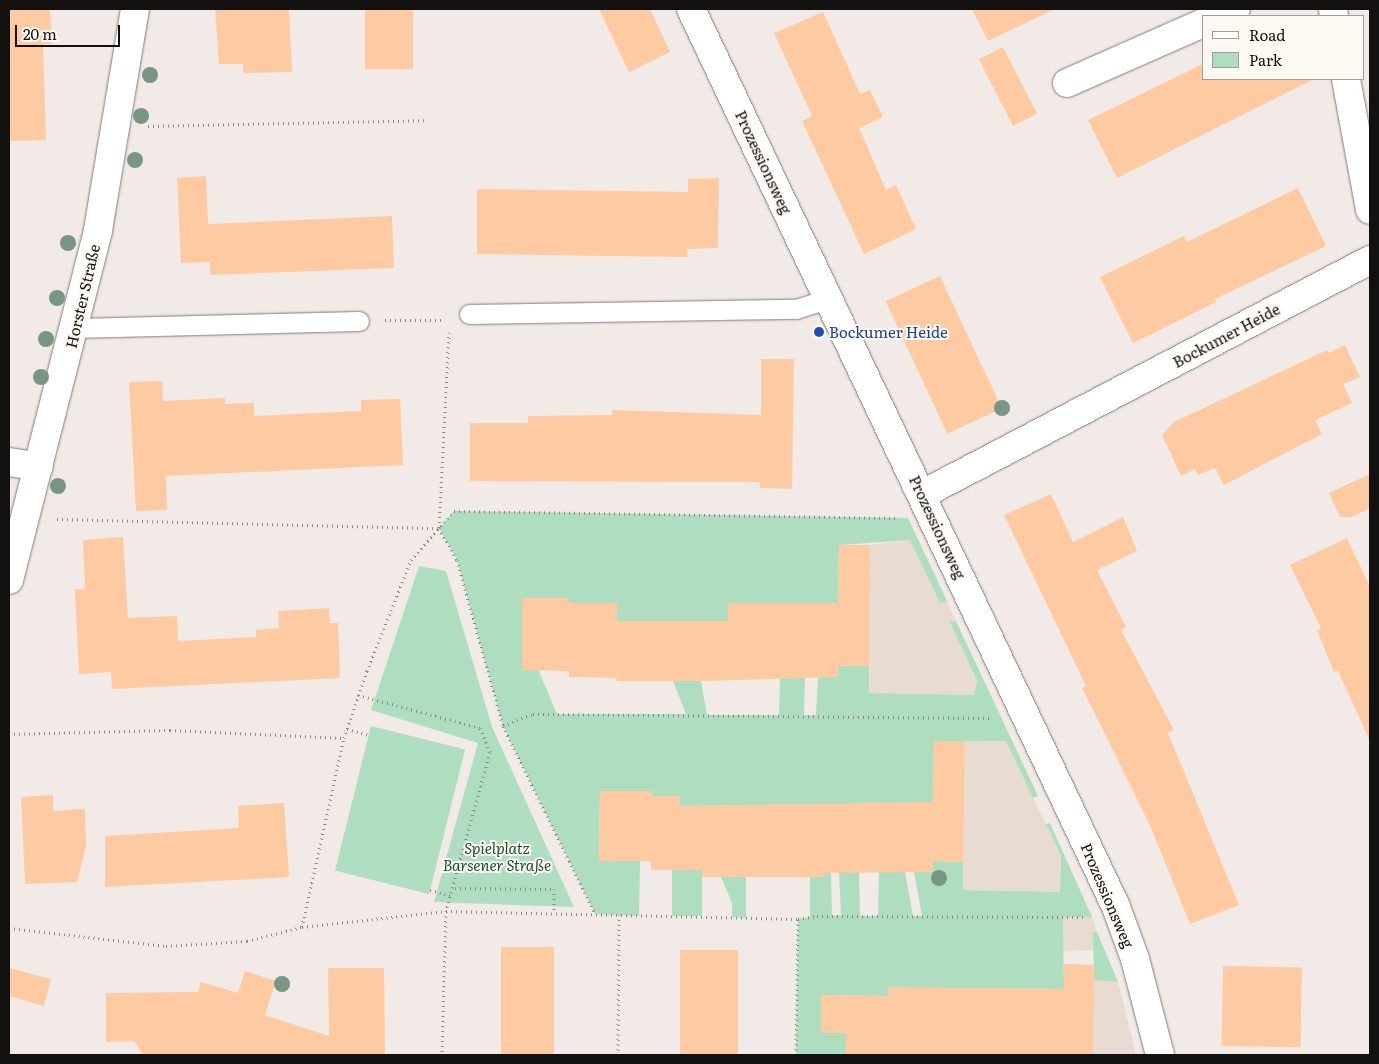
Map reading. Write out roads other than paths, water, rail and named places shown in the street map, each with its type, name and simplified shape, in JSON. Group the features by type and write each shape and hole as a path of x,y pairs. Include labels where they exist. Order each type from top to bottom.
{"street":[{"name":"Horster Straße","path":"9,580 75,328 117,127 135,9"},
{"name":"Prozessionsweg","path":"691,9 926,500 1116,907 1135,959 1160,1055"},
{"path":"1221,15 1236,9"},
{"path":"1067,82 1202,23"},
{"path":"1346,80 1370,210"},
{"name":"Bockumer Heide","path":"926,500 1370,260"},
{"path":"9,462 39,467"}],"lane":[{"path":"469,314 796,309 829,298"},
{"path":"75,328 359,321"}],"place":[{"name":"Bockumer Heide","path":"819,332"}],"park label":[{"name":"Spielplatz Barsener Straße","path":"497,856"}]}
